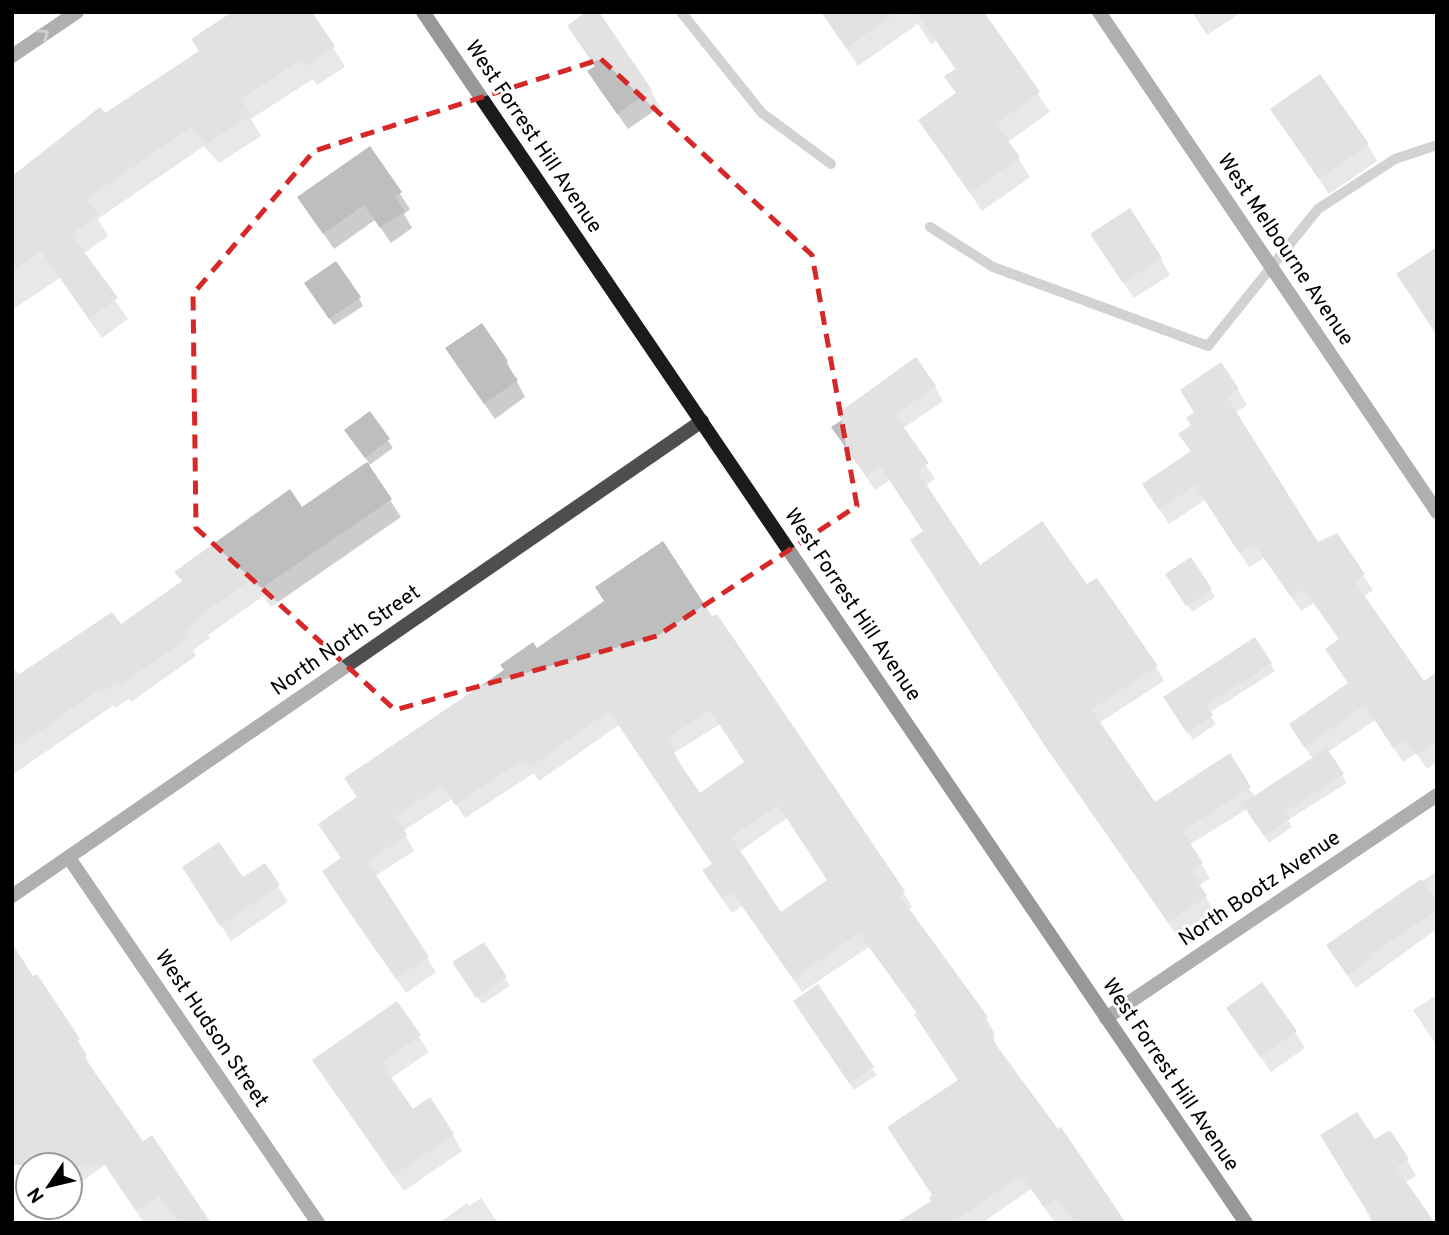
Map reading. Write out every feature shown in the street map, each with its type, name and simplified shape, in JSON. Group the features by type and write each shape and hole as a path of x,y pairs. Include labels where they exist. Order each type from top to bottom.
{"main road":[{"name":"West Forrest Hill Avenue","path":"423,12 1246,1223"}],"street":[{"path":"12,56 77,12"},
{"name":"West Melbourne Avenue","path":"1098,12 1437,512"},
{"name":"North North Street","path":"12,896 702,421"},
{"name":"North Bootz Avenue","path":"1106,1018 1437,795"},
{"name":"West Hudson Street","path":"69,858 318,1223"}],"highlighted area":[{"path":"601,59 812,255 857,506 657,636 395,710 196,528 193,294 314,151"}],"building":[{"path":"232,12 312,12 335,46 305,66 300,60 241,99 251,115 206,144 191,127 86,199 98,215 71,234 118,298 89,319 41,251 12,271 12,176 100,107 105,113 199,51 191,39"},
{"path":"586,12 599,12 652,90 617,114 587,71 595,66 567,26"},
{"path":"821,12 897,12 846,48"},
{"path":"916,12 984,12 1040,92 996,124 1020,157 970,193 918,120 956,93 944,76 956,69"},
{"path":"1320,74 1369,144 1319,179 1270,109"},
{"path":"370,146 402,192 395,197 405,211 380,228 364,205 323,234 297,197"},
{"path":"1130,208 1162,258 1123,283 1090,234"},
{"path":"1437,247 1437,333 1396,274"},
{"path":"336,261 361,297 329,319 304,283"},
{"path":"482,323 518,380 484,404 445,348"},
{"path":"916,357 936,386 895,415 929,463 917,471 980,565 1042,521 1087,584 1097,578 1158,666 1091,709 1155,802 1230,753 1251,787 1182,831 1203,863 1191,871 1207,896 1168,922 1049,752 910,540 923,531 880,466 866,476 831,427 842,420 838,413"},
{"path":"1221,362 1239,389 1227,397 1318,542 1337,533 1365,574 1355,581 1357,585 1424,681 1437,672 1437,741 1416,755 1406,739 1393,748 1365,705 1304,747 1289,724 1348,683 1325,649 1339,639 1304,589 1291,597 1254,544 1239,553 1195,485 1159,510 1142,484 1191,451 1178,434 1191,425 1186,418 1194,412 1180,390"},
{"path":"370,411 390,439 365,458 344,430"},
{"path":"367,462 392,499 259,590 252,579 199,616 201,619 183,632 188,638 120,685 117,682 104,691 102,688 50,723 51,725 12,748 12,679 112,612 121,624 182,581 174,572 290,489 302,507"},
{"path":"663,541 712,616 717,614 905,891 899,895 988,1017 984,1019 995,1036 991,1038 1058,1129 1061,1127 1126,1223 1075,1223 1057,1198 1044,1207 1021,1175 952,1223 896,1223 931,1201 929,1198 932,1195 887,1127 958,1080 914,1014 917,1013 859,933 793,978 732,892 722,899 702,870 712,864 609,711 530,767 524,759 455,805 442,785 395,816 407,835 367,861 429,957 396,979 322,871 341,858 318,824 357,797 344,778 504,670 500,665 533,642 537,648 604,601 595,587","holes":["710,710 744,762 700,793 679,763 667,738","778,805 827,880 781,912 731,837"]},
{"path":"1191,557 1212,589 1186,606 1165,574"},
{"path":"1255,637 1272,663 1206,705 1213,715 1187,733 1163,697"},
{"path":"1327,748 1344,774 1285,812 1290,819 1264,836 1242,804"},
{"path":"219,842 243,877 265,863 280,885 220,926 182,867"},
{"path":"1421,879 1437,902 1437,910 1370,955 1372,958 1347,975 1326,945"},
{"path":"484,942 507,977 476,998 452,962"},
{"path":"12,943 33,976 37,974 80,1039 77,1040 87,1055 84,1057 143,1141 152,1135 211,1223 179,1223 160,1196 136,1211 105,1165 84,1165 84,1151 14,1151 12,1165"},
{"path":"1262,982 1297,1031 1260,1057 1226,1008"},
{"path":"818,984 874,1067 849,1083 793,1001"},
{"path":"397,1001 421,1035 381,1063 413,1109 430,1097 454,1134 393,1176 312,1060"},
{"path":"1357,1112 1375,1139 1390,1130 1409,1159 1396,1167 1435,1223 1374,1223 1320,1135"}],"waterway":[{"path":"681,12 762,113 831,164"},
{"path":"930,227 993,267 1208,346 1318,209 1395,159 1437,145"}]}
